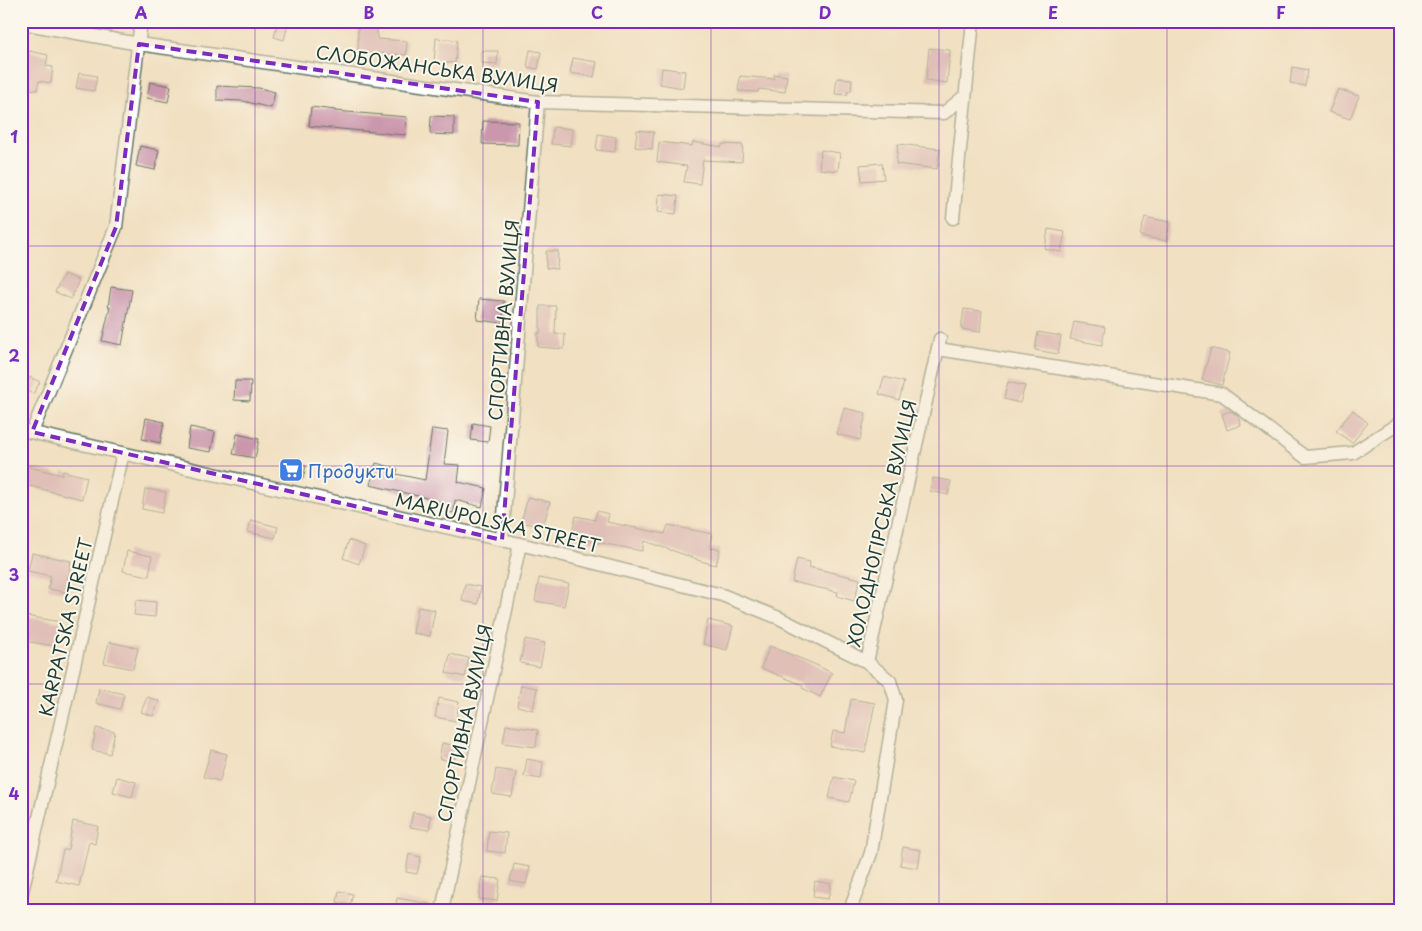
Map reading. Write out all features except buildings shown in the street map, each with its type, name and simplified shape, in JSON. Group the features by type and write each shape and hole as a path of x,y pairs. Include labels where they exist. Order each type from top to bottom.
{"street":[{"path":"26,431 116,227 142,21"},
{"path":"953,218 973,21"},
{"name":"СЛОБОЖАНСЬКА ВУЛИЦЯ","path":"21,23 139,44 538,102 944,113 965,96"},
{"name":"СПОРТИВНА ВУЛИЦЯ","path":"502,540 538,102"},
{"name":"ХОЛОДНОГІРСЬКА ВУЛИЦЯ","path":"850,910 871,853 896,700 890,681 867,662 939,344 1222,394 1305,457 1353,453 1401,422"},
{"name":"MARIUPOLSKA STREET","path":"26,431 520,544 722,595 779,618 867,662"},
{"name":"KARPATSKA STREET","path":"21,896 123,453"},
{"name":"СПОРТИВНА ВУЛИЦЯ","path":"442,910 520,544"}],"highlighted area":[{"path":"139,44 538,102 502,540 32,432 116,227"}],"place":[{"name":"Продукти","path":"291,470"}]}
